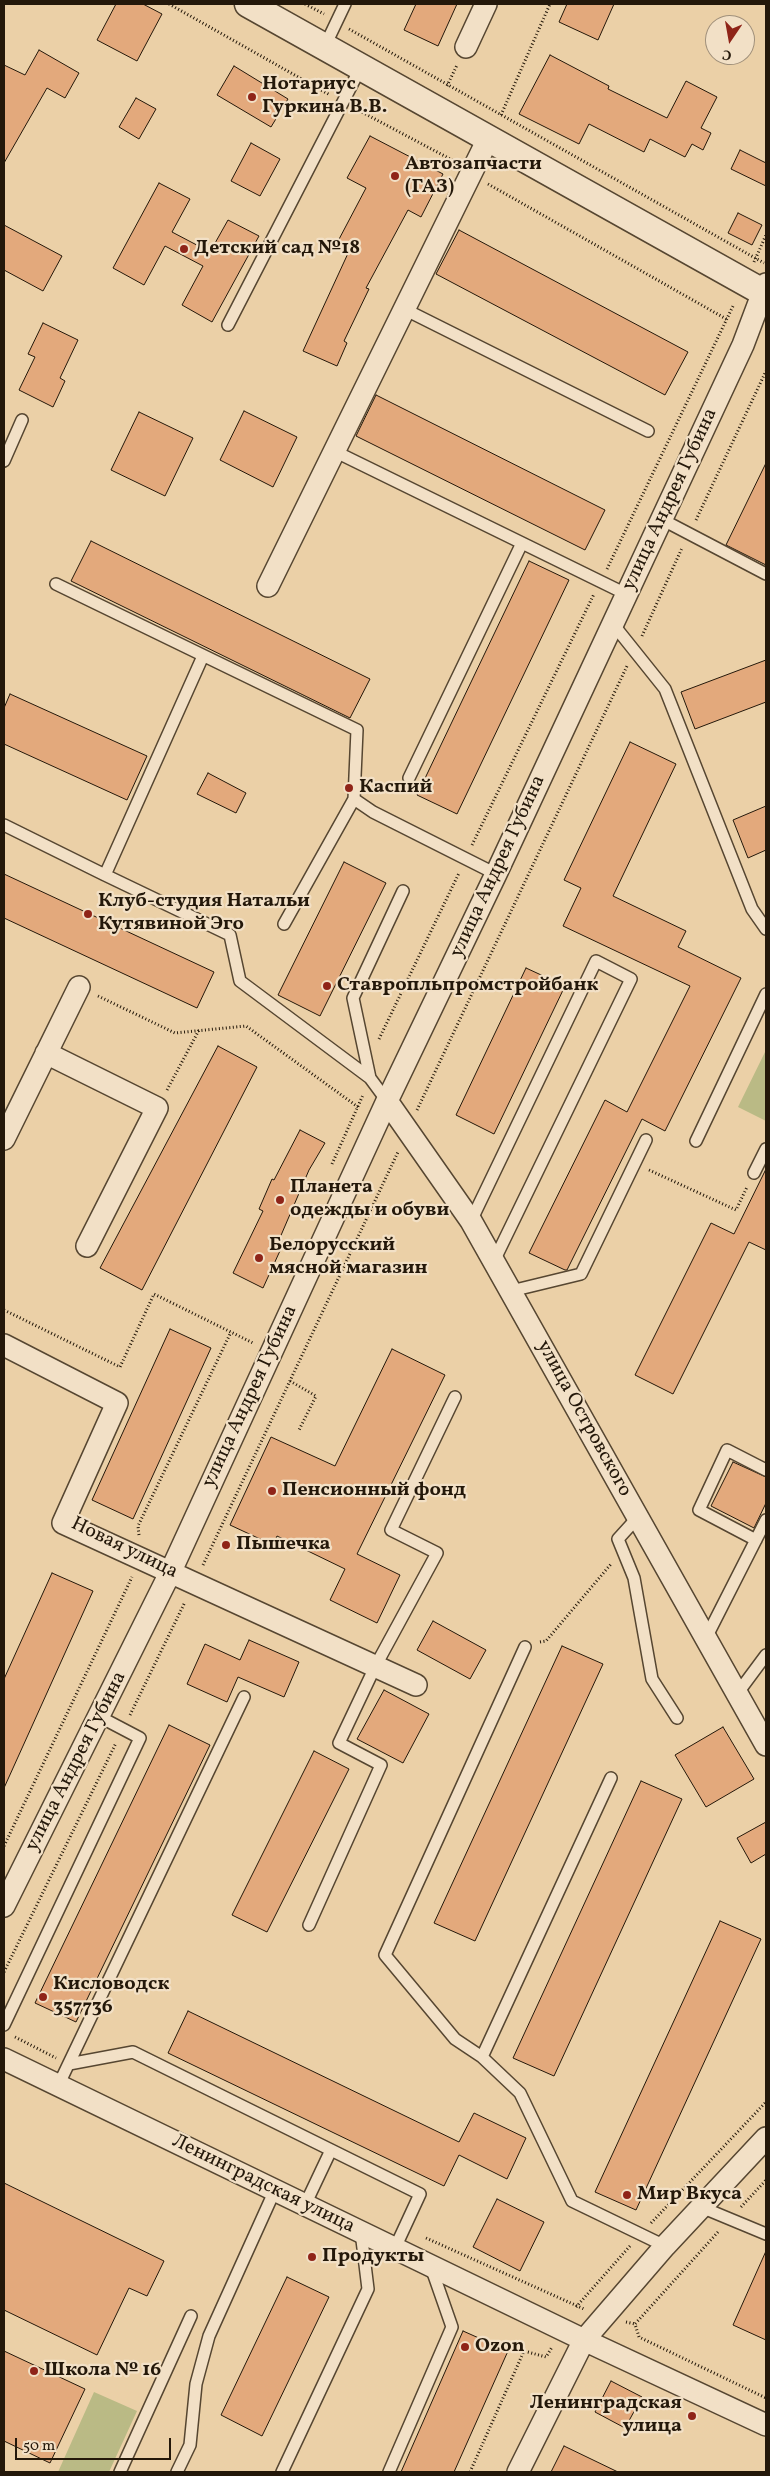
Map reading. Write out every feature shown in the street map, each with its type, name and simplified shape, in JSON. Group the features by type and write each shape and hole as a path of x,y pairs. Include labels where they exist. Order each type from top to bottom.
{"street":[{"path":"466,46 486,4"},
{"path":"255,5 361,67 495,126 760,288"},
{"path":"268,586 495,126"},
{"name":"улица Андрея Губина","path":"4,1906 100,1717 170,1573 387,1101 496,874 749,332 760,288"},
{"path":"4,1139 79,987"},
{"path":"46,1053 157,1108 87,1246"},
{"name":"улица Островского","path":"387,1101 471,1221 705,1640 766,1745"},
{"name":"Новая улица","path":"4,1345 117,1403 63,1523 416,1685"},
{"name":"Ленинградская улица","path":"4,2059 584,2340 766,2425"},
{"path":"518,2472 584,2340 665,2246 766,2138"}],"lane":[{"path":"325,46 345,4"},
{"path":"228,325 361,67"},
{"path":"404,309 648,431"},
{"path":"4,461 22,420"},
{"path":"334,452 626,594"},
{"path":"661,519 766,574"},
{"path":"409,778 522,543"},
{"path":"56,584 357,730 354,799 284,924"},
{"path":"613,624 665,689 752,909 766,928"},
{"path":"105,875 203,656"},
{"path":"354,799 373,812 496,874"},
{"path":"4,825 230,935 240,981 370,1078 387,1101"},
{"path":"370,1078 353,998 403,891"},
{"path":"471,1221 596,962 631,979 494,1261"},
{"path":"696,1141 766,994"},
{"path":"511,1291 581,1274 646,1140"},
{"path":"754,1173 766,1149"},
{"path":"309,1925 381,1766 339,1743 375,1667 437,1553 391,1530 456,1397"},
{"path":"756,1540 699,1510 727,1450 766,1470"},
{"path":"638,1518 618,1539 634,1578 652,1679 677,1718"},
{"path":"705,1640 766,1520"},
{"path":"525,1647 385,1955 455,2038 482,2057 520,2093 572,2201 665,2246"},
{"path":"737,1694 766,1655"},
{"path":"58,2086 244,1697"},
{"path":"4,2026 140,1738 100,1717"},
{"path":"482,2057 611,1778"},
{"path":"69,2064 133,2052 420,2194 395,2248"},
{"path":"305,2205 331,2150"},
{"path":"177,2472 190,2445 196,2384 209,2336 275,2190"},
{"path":"701,2207 766,2234"},
{"path":"282,2472 368,2289 361,2232"},
{"path":"388,2472 452,2327 430,2266"},
{"path":"120,2472 191,2316"}],"path":[{"path":"305,4 337,22 495,126 766,264"},
{"path":"495,126 550,4"},
{"path":"368,1062 601,582 760,288 755,258 766,235"},
{"path":"4,1972 195,1584 766,371"},
{"path":"79,987 175,1033 246,1026 358,1107"},
{"path":"157,1108 199,1030"},
{"path":"635,1163 736,1210 754,1173"},
{"path":"4,1310 120,1368 154,1294 254,1343"},
{"path":"4,1846 140,1559 138,1526 231,1332"},
{"path":"290,1381 316,1396 299,1430"},
{"path":"525,1647 546,1640 622,1550"},
{"path":"766,2180 635,2324 639,2337 766,2398"}],"green space":[{"path":"766,1050 766,1121 738,1107"},
{"path":"94,2392 137,2411 109,2472 58,2472"}],"building":[{"path":"116,4 143,4 162,14 137,61 97,40"},
{"path":"416,4 457,4 438,46 404,30"},
{"path":"567,4 614,4 598,40 559,22"},
{"path":"39,50 79,73 65,98 47,88 4,163 4,65 25,75"},
{"path":"550,55 609,86 608,89 667,118 686,81 717,97 701,128 711,133 703,150 692,144 685,157 650,139 644,152 589,124 579,144 519,114"},
{"name":"Нотариус Гуркина В.В.","path":"234,66 288,99 271,127 217,95"},
{"path":"136,98 156,109 139,139 119,127"},
{"path":"370,136 443,174 421,217 408,210 366,288 369,289 344,341 347,343 337,366 303,351 350,249 337,243 366,188 347,178"},
{"path":"251,143 280,159 260,196 231,181"},
{"path":"740,150 766,163 766,186 731,169"},
{"path":"159,183 190,199 172,232 210,252 228,220 259,236 212,322 182,305 203,266 165,246 144,285 113,268"},
{"path":"738,213 762,225 752,245 728,233"},
{"path":"4,225 62,256 43,291 4,270"},
{"path":"459,230 688,352 665,395 436,274"},
{"path":"43,323 78,340 60,378 65,381 53,407 19,390 35,357 28,354"},
{"path":"376,395 605,510 585,550 356,436"},
{"path":"244,411 297,437 273,487 220,460"},
{"path":"139,412 193,438 165,496 111,470"},
{"path":"766,463 766,565 726,545"},
{"path":"91,541 370,679 350,718 71,581"},
{"path":"529,561 569,580 457,814 417,795"},
{"path":"766,660 766,702 695,729 681,692"},
{"path":"10,694 147,756 127,800 4,744 4,708"},
{"path":"630,742 676,764 613,896 686,931 678,947 741,978 665,1131 642,1119 567,1270 565,1270 529,1253 605,1100 627,1112 690,986 563,926 581,888 564,880"},
{"path":"208,773 246,793 236,813 197,794"},
{"path":"766,806 766,850 748,858 733,820"},
{"path":"344,862 386,883 320,1016 278,995"},
{"path":"4,874 214,972 197,1008 4,918"},
{"path":"526,968 565,986 494,1134 456,1115"},
{"path":"218,1046 257,1067 142,1290 100,1268"},
{"path":"300,1130 325,1143 309,1170 279,1240 284,1242 263,1288 233,1273 263,1211 259,1209 272,1179 274,1180"},
{"path":"766,1169 766,1250 749,1242 673,1394 635,1375 711,1223 734,1234"},
{"path":"170,1329 211,1348 133,1519 92,1500"},
{"path":"392,1349 445,1375 357,1554 400,1575 377,1623 330,1600 345,1569 277,1536 273,1545 230,1525 271,1437 335,1466"},
{"path":"733,1462 766,1477 766,1503 754,1528 711,1506"},
{"path":"52,1573 93,1591 4,1788 4,1679"},
{"path":"433,1621 486,1650 470,1679 417,1650"},
{"path":"249,1640 299,1662 284,1697 238,1677 227,1702 187,1684 205,1644 240,1660"},
{"path":"562,1646 603,1664 475,1941 434,1923"},
{"path":"384,1690 429,1714 403,1763 357,1739"},
{"path":"169,1725 210,1745 76,2022 35,2003"},
{"path":"723,1727 754,1779 706,1807 675,1755"},
{"path":"314,1751 349,1769 267,1932 232,1915"},
{"path":"641,1781 682,1799 554,2076 513,2058"},
{"path":"766,1822 766,1854 751,1863 737,1838"},
{"path":"720,1921 761,1939 636,2210 595,2192"},
{"path":"188,2011 459,2142 474,2113 526,2138 507,2179 459,2155 444,2186 168,2053"},
{"path":"4,2183 164,2261 147,2296 129,2288 97,2355 4,2310"},
{"path":"497,2199 544,2222 520,2271 473,2247"},
{"path":"766,2251 766,2340 733,2325"},
{"path":"287,2277 329,2297 262,2436 221,2415"},
{"path":"463,2331 508,2351 454,2472 401,2472"},
{"path":"4,2351 85,2389 50,2463 4,2441"},
{"path":"611,2381 642,2397 625,2428 595,2412"},
{"path":"564,2446 618,2472 551,2472"}],"place":[{"name":"Нотариус Гуркина В.В.","path":"252,97"},
{"name":"Автозапчасти (ГАЗ)","path":"395,176"},
{"name":"Детский сад №18","path":"184,249"},
{"name":"Каспий","path":"349,788"},
{"name":"Клуб-студия Натальи Кутявиной Эго","path":"88,914"},
{"name":"Ставропльпромстройбанк","path":"327,986"},
{"name":"Планета одежды и обуви","path":"280,1200"},
{"name":"Белорусский мясной магазин","path":"259,1258"},
{"name":"Пенсионный фонд","path":"272,1491"},
{"name":"Пышечка","path":"226,1545"},
{"name":"Кисловодск 357736","path":"43,1997"},
{"name":"Мир Вкуса","path":"627,2195"},
{"name":"Продукты","path":"312,2257"},
{"name":"Ozon","path":"465,2347"},
{"name":"Школа № 16","path":"34,2371"},
{"name":"Ленинградская улица","path":"692,2416"}]}
